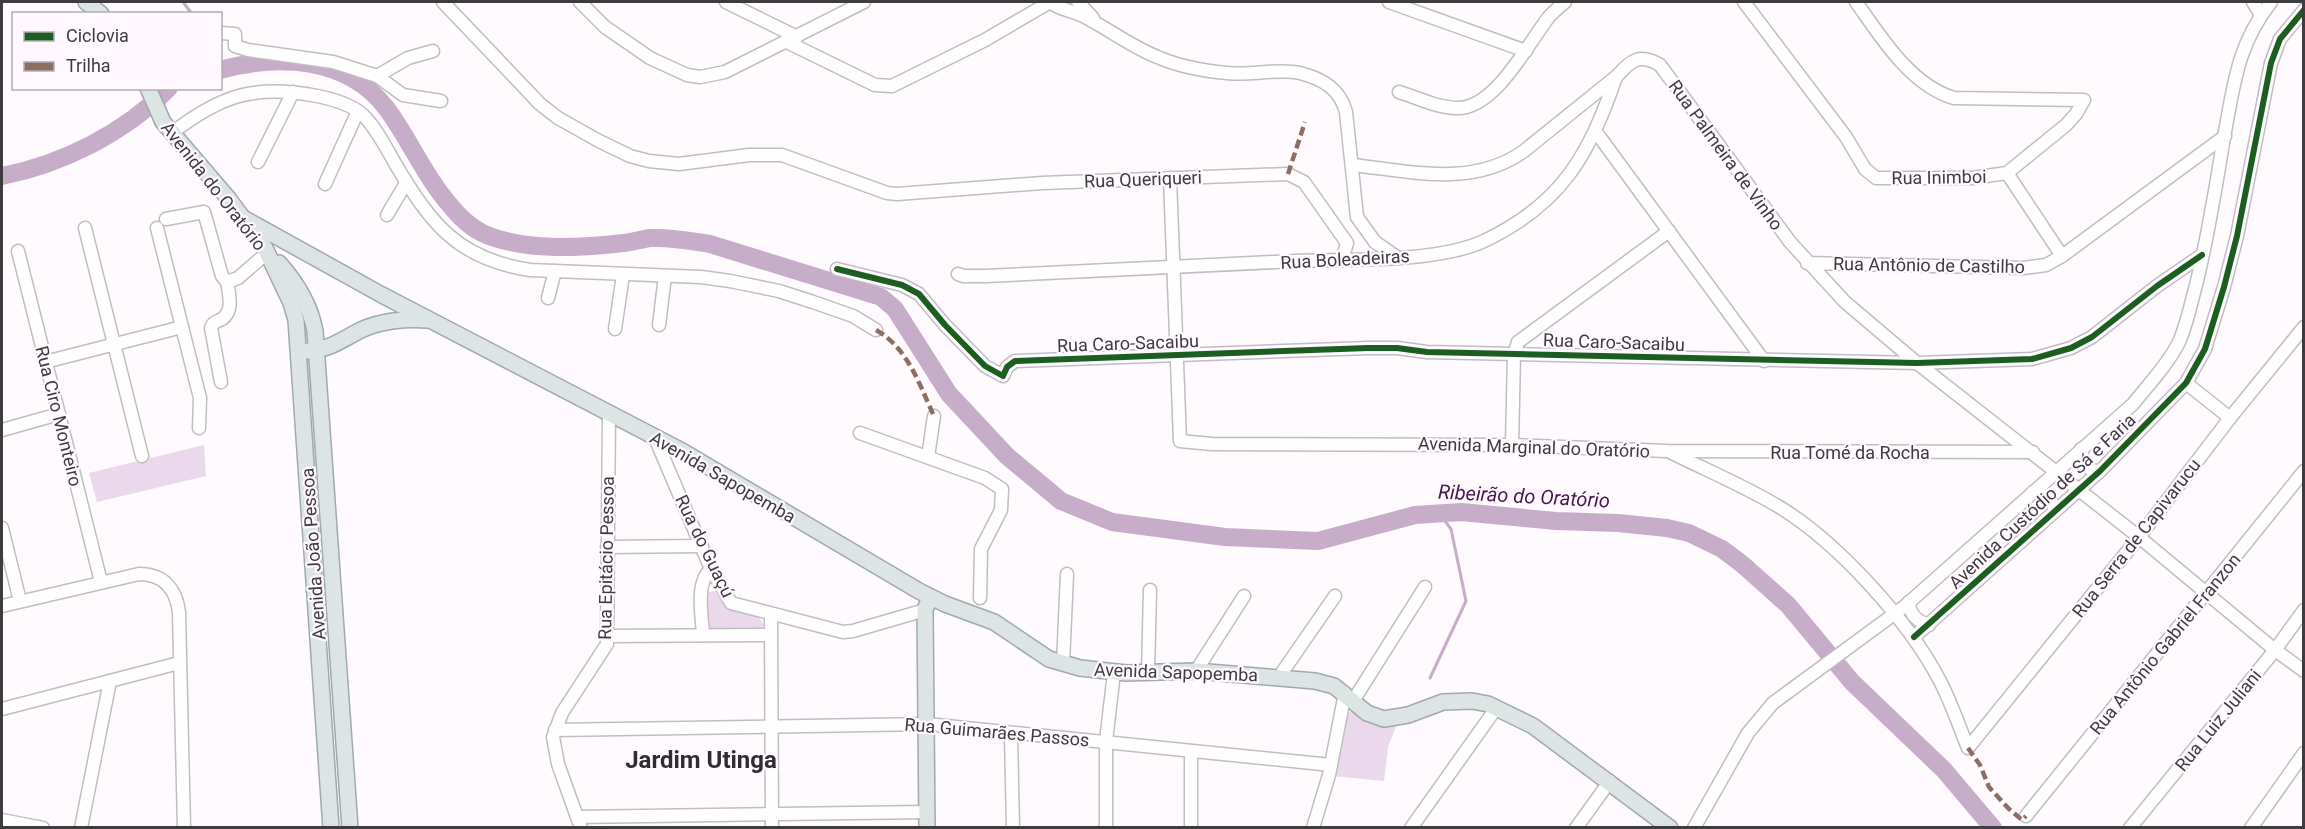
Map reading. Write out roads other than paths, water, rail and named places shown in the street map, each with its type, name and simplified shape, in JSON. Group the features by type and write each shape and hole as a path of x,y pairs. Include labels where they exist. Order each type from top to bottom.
{"main road":[{"path":"86,2 99,12"},
{"name":"Avenida do Oratório","path":"149,90 168,128 245,219 266,251"},
{"name":"Avenida Sapopemba","path":"245,219 382,296 682,451 928,604 994,622 1038,654 1080,668 1114,672 1196,671 1280,677 1329,684 1367,713 1384,719 1408,715 1452,701 1472,701 1497,707 1533,726 1610,781 1670,828"},
{"name":"Avenida João Pessoa","path":"266,251 284,277 299,288 310,312 316,350 350,828"},
{"path":"284,277 296,259 310,255"},
{"name":"Avenida João Pessoa","path":"284,277 299,338 332,828"},
{"path":"299,338 304,350 316,350 338,344 370,326 381,313 382,296"},
{"name":"Avenida Sapopemba","path":"370,326 401,320 430,320"},
{"path":"318,371 326,356 338,344"},
{"path":"927,820 927,724 924,674 928,604"}],"street":[{"name":"Rua Queriqueri","path":"444,2 540,104 558,118 630,156 663,164 749,155 782,155 887,194 1042,183 1278,173 1296,177 1304,182 1347,243"},
{"path":"580,2 605,27 637,51 687,75 700,77 725,72 864,2"},
{"path":"726,2 874,85 892,86 1054,4 1069,6 1076,2 1098,24"},
{"path":"1389,2 1526,51"},
{"path":"1399,92 1439,105 1466,107 1496,87 1526,51 1549,17 1565,2"},
{"name":"Rua Inimboi","path":"1744,2 1846,137 1864,169 1871,175 1884,179 1972,178 2007,173 2066,125 2084,100 1954,98 1944,95 1932,89 1900,60 1856,2"},
{"path":"2253,2 2261,15"},
{"name":"Avenida Custódio de Sá e Faria","path":"1694,828 1748,733 1762,714 1794,687 1909,602 2133,404 2159,372 2179,341 2190,308 2202,255 2230,98 2240,58 2249,33 2271,2"},
{"path":"1054,4 1098,24 1159,58 1186,66 1248,75 1286,71 1300,73 1328,84 1343,99 1347,112 1353,165 1357,217 1342,260"},
{"name":"Avenida Custódio de Sá e Faria","path":"1914,637 2100,471 2186,383 2205,349 2224,287 2237,236 2271,63 2280,39 2304,10"},
{"path":"222,33 235,34 235,46 248,50 333,62 377,76 403,95 441,101"},
{"path":"377,76 408,58 434,51"},
{"name":"Rua Palmeira de Vinho","path":"1353,165 1441,175 1491,169 1512,160 1524,151 1617,76 1629,63 1648,59 1660,65 1808,263 1845,302 1917,363 2033,452 2275,650 2304,671"},
{"name":"Rua Boleadeiras","path":"958,274 986,276 1342,260 1456,250 1479,243 1496,234 1544,202 1563,184 1576,167 1596,132 1617,76"},
{"path":"168,128 185,123 219,103 245,94 269,90 330,99 358,111 372,126 406,183 437,226 459,244 511,267 619,275 713,278 780,291 853,316 876,330"},
{"path":"258,162 293,92"},
{"path":"325,184 358,111"},
{"path":"1596,132 1764,361"},
{"name":"Rua Antônio de Castilho","path":"1808,263 2023,268 2046,265 2062,256 2224,136"},
{"path":"2007,173 2062,256"},
{"path":"1170,177 1178,356"},
{"path":"387,215 406,183"},
{"path":"199,428 201,403 182,327 162,224 204,212 222,276 227,282 230,307 225,317 213,323 211,328 221,382"},
{"path":"1357,217 1375,242 1396,257"},
{"path":"85,228 142,456"},
{"path":"1512,445 1514,355 1518,342 1669,231"},
{"name":"Rua Ciro Monteiro","path":"18,251 101,582"},
{"path":"227,282 238,278 266,251"},
{"name":"Rua Caro-Sacaibu","path":"837,269 911,289 925,300 951,332 985,366 1003,376 1007,367 1015,361 1368,348 1400,348 1417,352 1764,361 1917,363 2032,359 2071,348 2102,330 2157,286 2202,255"},
{"path":"548,298 555,271"},
{"path":"615,329 619,275"},
{"path":"659,326 665,276"},
{"path":"45,362 182,327"},
{"name":"Rua Serra de Capivarucu","path":"1968,748 2139,537 2230,418 2304,327"},
{"name":"Avenida Marginal do Oratório","path":"1178,356 1180,441 1212,444 1512,445 1667,451 1755,494 1782,509 1816,533 1875,592 1914,637 1940,681 1968,748"},
{"path":"2186,383 2230,418"},
{"name":"Rua Epitácio Pessoa","path":"579,822 555,755 555,730 562,713 607,644 609,413"},
{"path":"2,430 59,414"},
{"path":"928,457 934,416"},
{"path":"860,433 985,478 1000,486 1003,492 1001,510 981,549 980,598"},
{"name":"Rua do Guaçú","path":"655,438 711,569 731,603 848,632 928,604"},
{"path":"2081,449 2085,466 2090,470 2100,471"},
{"name":"Rua Tomé da Rocha","path":"1667,451 2033,452"},
{"name":"Rua Antônio Gabriel Franzon","path":"2026,816 2304,471"},
{"path":"2033,492 2046,496 2052,502 2055,511"},
{"path":"2,528 20,602"},
{"path":"607,547 702,546"},
{"path":"703,635 702,586 705,575 711,569"},
{"path":"2,606 131,575 148,574 167,583 176,596 179,612 184,828"},
{"path":"1063,663 1067,574"},
{"path":"1313,828 1349,697 1425,587"},
{"path":"1148,672 1150,590"},
{"path":"1196,671 1244,596"},
{"path":"1280,677 1335,596"},
{"path":"1909,602 1912,614 1929,625"},
{"name":"Rua Luiz Juliani","path":"2130,828 2275,650 2304,610"},
{"path":"771,614 772,822"},
{"path":"606,636 771,635"},
{"path":"2,709 179,663"},
{"path":"1106,828 1106,741 1114,672"},
{"path":"81,828 110,681"},
{"path":"1411,828 1497,707"},
{"name":"Rua Guimarães Passos","path":"555,730 927,724 1331,765"},
{"path":"1011,734 1013,828"},
{"path":"1191,752 1191,828"},
{"path":"2251,828 2304,753"},
{"path":"1576,828 1610,781"},
{"path":"2,820 43,828"},
{"path":"579,822 927,820"}],"waterway":[{"path":"183,2 190,12"},
{"name":"Ribeirão do Oratório","path":"222,70 266,62 288,62 311,64 353,79 371,92 387,109 451,207 468,224 489,236 521,244 556,247 608,245 651,238 710,244 881,297 895,309 949,394 1007,456 1061,501 1112,522 1225,537 1318,541 1415,515 1461,512 1556,521 1618,523 1667,528 1689,533 1722,549 1788,605 1852,682 1944,770 1993,828"},
{"name":"Ribeirão do Oratório","path":"2,176 48,164 92,144 132,119 167,90"},
{"path":"1430,678 1466,601 1451,529 1438,512"}],"district":[{"name":"Jardim Utinga","path":"701,760"}]}
